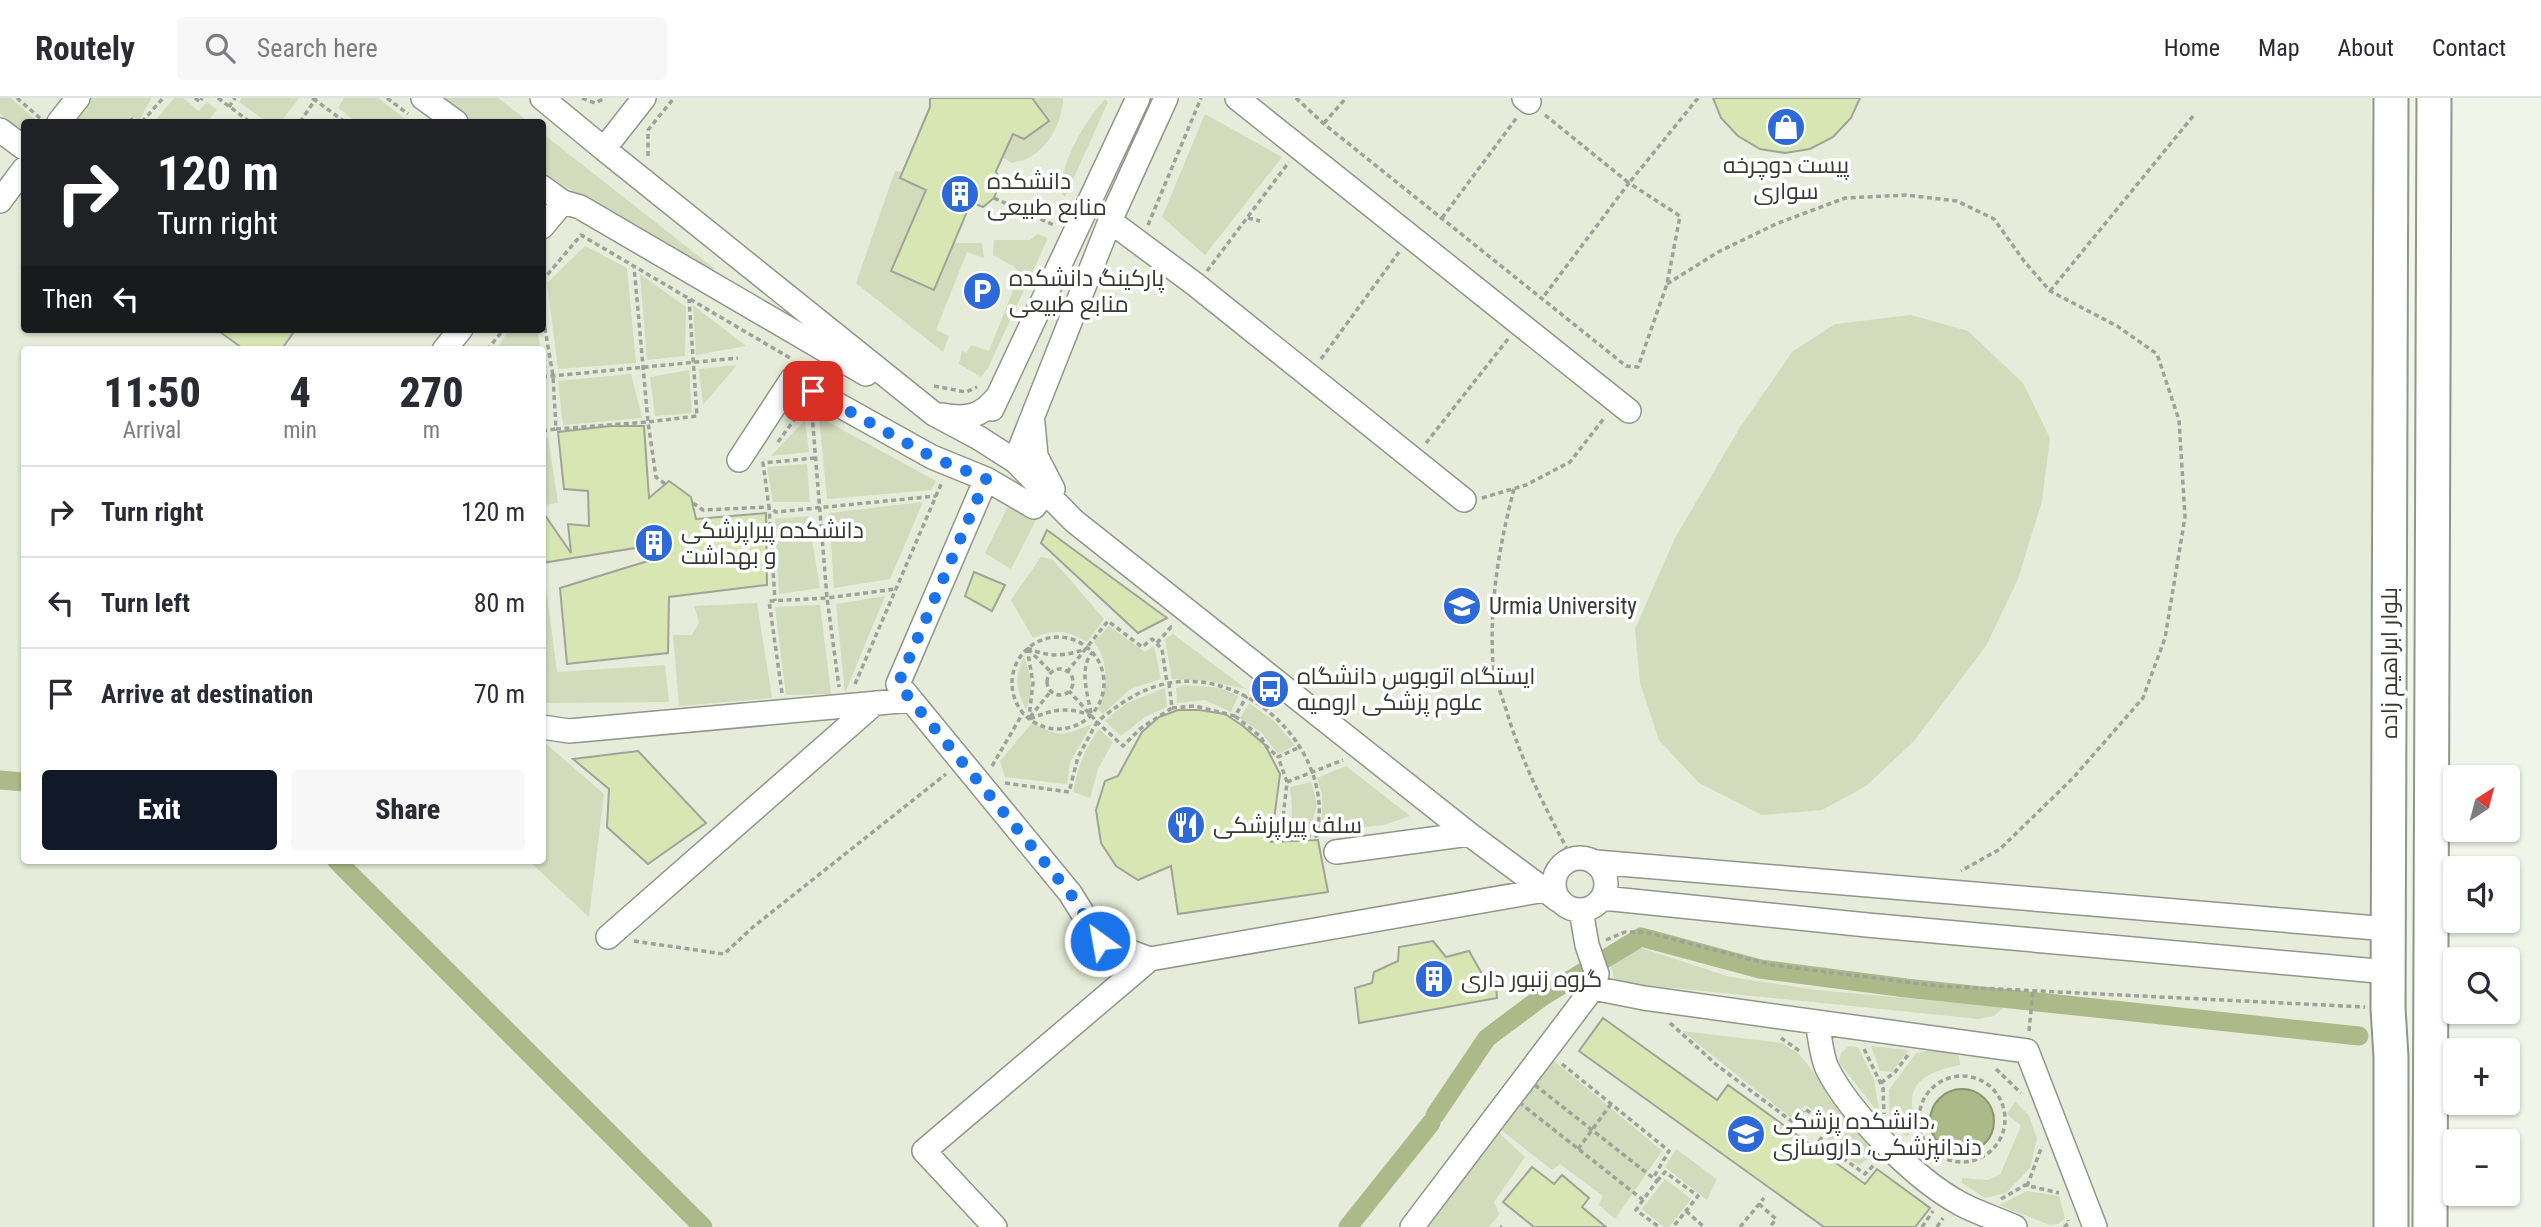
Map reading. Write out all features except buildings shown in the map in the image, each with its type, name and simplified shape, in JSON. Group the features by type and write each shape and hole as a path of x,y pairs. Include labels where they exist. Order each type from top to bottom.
{"highway":[{"name":"بلوار ابراهیم زاده","path":"2391,98 2388,972 2391,1227"},
{"name":"بلوار ابراهیم زاده","path":"2430,1227 2434,98"}],"street":[{"path":"61,119 78,98"},
{"path":"542,98 934,414 959,418 975,416 989,407 989,391"},
{"path":"604,149 644,98"},
{"path":"979,438 989,391 1138,98"},
{"path":"1015,461 1110,221 1166,98"},
{"path":"1237,98 1619,411"},
{"path":"416,106 448,119"},
{"path":"0,130 21,146"},
{"path":"0,201 21,173"},
{"path":"546,190 563,202 580,207 1015,461 1074,521 1469,834 1569,908 1581,910 1594,906 1603,898 1606,885 1604,873 1596,862"},
{"path":"546,223 563,202"},
{"path":"1110,221 1196,285 1464,500"},
{"path":"739,460 792,379 932,457 986,479 1034,507 1045,493"},
{"path":"1034,413 1033,438 1036,456 1045,478 1074,521"},
{"path":"986,479 898,684 1070,893 1100,941 1150,959 1552,895"},
{"path":"546,728 569,731 911,700"},
{"path":"608,937 875,703"},
{"path":"1336,852 1469,834"},
{"path":"1552,895 1554,876 1560,864 1572,858 1584,857 1596,862 2389,929"},
{"path":"1603,898 2388,972"},
{"path":"1412,1227 1593,988 1597,974 1587,944 1581,910"},
{"path":"995,1227 924,1151 1150,959"},
{"path":"1593,988 1644,998 2027,1051 2095,1227"},
{"path":"1817,1022 1826,1067 1855,1112 1885,1144 1923,1177 1960,1203 2015,1227"}],"path":[{"path":"17,98 42,119"},
{"path":"145,119 163,98"},
{"path":"195,98 200,102 202,98"},
{"path":"218,98 246,119"},
{"path":"229,107 235,98"},
{"path":"387,98 416,106"},
{"path":"582,98 595,103 605,98"},
{"path":"648,130 674,98"},
{"path":"1141,242 1201,98"},
{"path":"1296,98 1324,124 1541,300 1626,366 1638,367 1667,284 1680,216 1629,183 1526,100 1442,218"},
{"path":"1324,124 1346,98"},
{"path":"1541,300 1629,183 1698,98"},
{"path":"302,119 314,99 341,119"},
{"path":"2050,291 2194,115"},
{"path":"1196,285 1292,158"},
{"path":"1667,284 1718,252 1776,224 1845,198 1906,195 1958,201 1994,219 2024,261 2050,291 2117,327 2157,354 2179,420 2185,517 2165,638 2143,698 2073,778 2000,849 1952,877"},
{"path":"994,198 1060,228"},
{"path":"1248,218 1260,221"},
{"path":"546,276 581,235 794,360"},
{"path":"1309,375 1403,248"},
{"path":"634,266 648,422 656,477 665,484"},
{"path":"546,430 697,416 689,299"},
{"path":"546,333 554,376 556,429"},
{"path":"1414,459 1511,335"},
{"path":"546,377 738,358"},
{"path":"930,384 938,388 966,392 989,391"},
{"path":"1464,500 1495,496 1527,485 1570,462 1619,411"},
{"path":"812,412 827,598 840,699"},
{"path":"777,443 799,413 820,412"},
{"path":"770,453 763,463 769,507 775,601"},
{"path":"763,463 815,458"},
{"path":"855,685 942,481"},
{"path":"1514,489 1500,545 1494,607 1493,667 1517,748 1542,804 1572,858"},
{"path":"693,503 703,510 769,507 776,512 936,496"},
{"path":"783,706 769,601 827,598 896,589"},
{"path":"1067,672 1108,621 1142,647 1152,639 1163,649 1172,708"},
{"path":"1157,643 1171,627 1182,635"},
{"path":"1058,636 1079,641 1088,648 1100,662 1104,684 1098,706 1091,715 1080,724 1067,729 1040,726 1029,719 1017,705 1011,685 1015,664 1027,648 1036,641 1058,636"},
{"path":"1027,648 1054,656 1088,648"},
{"path":"1027,648 1051,673"},
{"path":"1027,648 1033,683 1029,719"},
{"path":"1091,715 1085,680 1088,657 1093,652"},
{"path":"1057,669 1067,672 1072,679 1069,691 1058,694 1051,691 1047,683 1051,673 1057,669"},
{"path":"1003,783 1069,792 1077,757 1097,722 1136,694 1168,683 1210,683 1247,696 1278,720 1300,747 1312,773 1319,803 1318,836 1281,836 1287,782 1278,757 1265,746 1261,737 1235,716 1195,706 1172,708 1141,728 1123,746 1097,722 1069,691"},
{"path":"1029,719 1051,691"},
{"path":"1235,716 1247,696"},
{"path":"1029,719 1051,710 1079,710 1091,715"},
{"path":"998,774 992,766 1023,713"},
{"path":"1278,757 1300,747"},
{"path":"1287,782 1346,759"},
{"path":"608,937 724,954 763,919 962,762"},
{"path":"1587,944 1625,932 1645,932 1772,965 1938,985 2388,1008"},
{"path":"2027,1051 2033,991"},
{"path":"1681,1024 1668,1023 1718,1066 1794,1124 1805,1109 1830,1127 1819,1141 1847,1162 1865,1174 1877,1162 1886,1169"},
{"path":"1769,1036 1782,1038"},
{"path":"1546,1051 1669,1151 1653,1178"},
{"path":"1990,1064 2023,1095"},
{"path":"1956,1076 1983,1081 1994,1090 2001,1101 2005,1114 2000,1140 1992,1151 1981,1158 1954,1162 1942,1158 1931,1150 1923,1138 1919,1112 1923,1099 1931,1088 1943,1080 1956,1076"},
{"path":"1643,1200 1520,1103 1535,1085 1657,1181"},
{"path":"1578,1149 1611,1104"},
{"path":"2039,1135 2046,1158"},
{"path":"1997,1202 2027,1186 2042,1146"},
{"path":"1659,1227 1636,1210 1665,1172 1698,1196 1673,1227"},
{"path":"2027,1186 2062,1196 2056,1182"},
{"path":"1740,1227 1764,1198"},
{"path":"1759,1205 1776,1219 1770,1227"},
{"path":"2064,1227 2069,1223 2066,1210"},
{"path":"1686,1211 1704,1227"}],"shaded area":[{"name":"Urmia University","path":"0,98 2371,98 2388,972 2381,1227 0,1227"},
{"path":"0,98 11,98 35,119 21,119 21,131 0,114"},
{"path":"91,98 151,99 140,119 131,116 128,119 76,119"},
{"path":"174,98 183,98 199,111 207,102 217,110 210,119 156,119"},
{"path":"242,98 299,98 283,119 263,119 239,102"},
{"path":"344,98 378,98 405,119 352,119 338,108"},
{"path":"436,98 498,98 525,119 464,119"},
{"path":"1032,98 1063,98 1060,115 1042,148 1026,159 1012,163 1002,157 1013,134 1024,139 1048,121"},
{"path":"1105,99 1108,102 1065,197 1059,190 1066,164 1082,131"},
{"path":"1205,114 1282,157 1205,255 1162,217"},
{"path":"546,136 715,269 706,271 546,175"},
{"path":"895,171 902,172 900,178 926,190 891,271 933,289 954,243 982,243 984,258 967,252 936,330 949,336 943,352 856,283"},
{"path":"1038,234 1048,238 988,368 981,377 959,364 962,351 967,353 971,345 989,351 1020,273 993,255 994,240 1030,240"},
{"path":"585,246 627,268 636,363 558,369 547,283"},
{"path":"640,274 686,307 685,356 647,360"},
{"path":"693,305 746,346 696,355"},
{"path":"1911,315 1968,331 2023,383 2050,438 2042,501 2018,579 1986,646 1914,741 1866,786 1822,810 1762,815 1699,783 1659,740 1640,683 1635,629 1675,538 1739,429 1792,352 1835,324"},
{"path":"507,333 538,333 540,346 498,346"},
{"path":"737,365 703,405 699,369"},
{"path":"689,370 692,413 655,416 650,377"},
{"path":"631,374 642,418 563,425 558,381"},
{"path":"819,417 936,481 931,490 827,499"},
{"path":"805,420 809,452 771,456"},
{"path":"546,437 558,503 546,505"},
{"path":"807,464 810,502 773,502 767,467"},
{"path":"1011,500 1037,518 1011,569 985,553"},
{"path":"923,502 890,579 834,588 829,513"},
{"path":"808,516 820,588 779,594 775,519"},
{"path":"1041,557 1052,559 1104,619 1087,642 1061,632 1033,638 1011,600"},
{"path":"546,588 557,672 665,665 669,702 546,703"},
{"path":"885,596 845,693 836,604"},
{"path":"757,603 772,698 679,706 673,635 692,635 699,622 694,606"},
{"path":"820,605 831,694 786,695 775,607"},
{"path":"1109,626 1145,652 1154,646 1161,679 1130,689 1103,714 1098,709 1105,684 1105,666 1094,642"},
{"path":"1173,634 1246,689 1208,681 1172,679 1165,639"},
{"path":"1024,657 1031,683 1026,709 1018,683"},
{"path":"1185,685 1221,688 1238,696 1231,712 1205,700 1177,703 1176,688"},
{"path":"1165,688 1167,707 1145,717 1121,736 1105,721 1125,704"},
{"path":"1249,703 1274,721 1295,745 1278,754 1262,733 1240,718"},
{"path":"1032,723 1062,734 1092,724 1070,762 1067,784 1005,777 1000,761"},
{"path":"1099,729 1113,742 1098,769 1090,798 1073,792 1082,759"},
{"path":"546,744 604,794 589,917 532,864 546,864"},
{"path":"1346,766 1410,816 1384,825 1322,831 1322,794 1317,778"},
{"path":"1311,782 1317,804 1310,830 1291,835 1290,787"},
{"path":"1638,947 1730,977 1817,990 2004,1007 1994,1016 1979,1019 1615,982 1610,961 1619,949"},
{"path":"1682,1031 1782,1043 1799,1054 1878,1152 1859,1165 1826,1144 1833,1125 1806,1105 1791,1118"},
{"path":"1849,1046 1858,1047 1874,1080 1880,1115 1839,1062 1841,1053"},
{"path":"1871,1046 1908,1050 1892,1072 1880,1071"},
{"path":"1940,1048 1959,1056 1960,1065 1937,1071 1920,1082 1912,1098 1916,1122 1907,1137 1890,1122 1889,1090 1916,1053"},
{"path":"1553,1060 1662,1151 1615,1219 1599,1205 1603,1196 1560,1164 1552,1170 1501,1130"},
{"path":"1962,1089 1985,1098 1994,1121 1985,1144 1962,1153 1939,1144 1930,1121 1939,1098"},
{"path":"2015,1101 2029,1116 2037,1139 2030,1168 2006,1193 1985,1198 1962,1183 1962,1178 1988,1180 2000,1175 2021,1126 2007,1114"},
{"path":"1498,1132 1525,1157 1494,1202 1499,1214 1489,1227 1429,1227"},
{"path":"1676,1149 1717,1179 1707,1200 1665,1167"},
{"path":"1665,1179 1691,1199 1669,1227 1664,1227 1642,1209"},
{"path":"2027,1191 2059,1196 2065,1218 2058,1224 2050,1225 1999,1205"}],"waterway":[{"path":"0,780 21,782"},
{"path":"340,864 703,1227"},
{"path":"1435,1115 1487,1038 1542,997 1641,937 1760,969 1906,988 2359,1036"},
{"path":"1348,1227 1431,1123"}],"place":[{"name":"پیست دوچرخه سواری","path":"1786,127"},
{"name":"دانشکده منابع طبیعی","path":"960,194"},
{"name":"پارکینگ دانشکده منابع طبیعی","path":"982,291"},
{"name":"دانشکده پیراپزشکی و بهداشت","path":"654,543"},
{"name":"Urmia University","path":"1462,606"},
{"name":"ایستگاه اتوبوس دانشگاه علوم پزشکی ارومیه","path":"1270,689"},
{"name":"سلف پیراپزشکی","path":"1186,825"},
{"name":"گروه زنبور داری","path":"1434,979"},
{"name":"دانشکده پزشکی، دندانپزشکی، داروسازی","path":"1746,1134"}],"route":[{"path":"813,391 932,457 986,479 898,684 1070,893 1100,941"}]}
